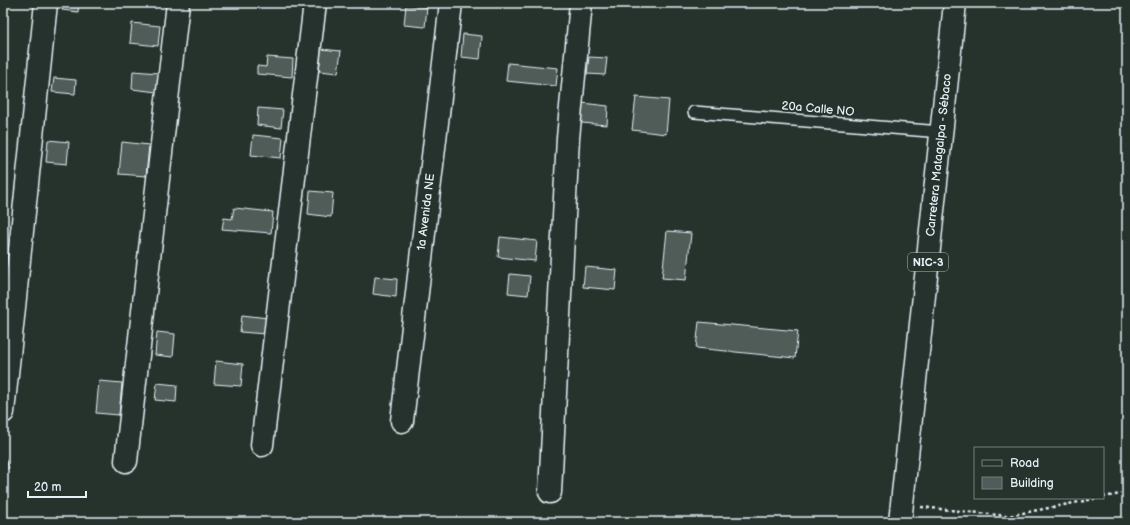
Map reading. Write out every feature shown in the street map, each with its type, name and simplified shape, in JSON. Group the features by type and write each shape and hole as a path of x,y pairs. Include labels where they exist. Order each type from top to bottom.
{"street":[{"path":"3,412 46,3"},
{"path":"126,462 178,3"},
{"path":"262,445 314,3"},
{"name":"1a Avenida NE","path":"402,421 451,3"},
{"path":"550,492 568,138 582,3"},
{"name":"Carretera Matagalpa - Sébaco","path":"901,513 955,3"}],"lane":[{"name":"20a Calle NO","path":"694,112 941,132"}],"path":[{"path":"1104,497 1127,492"},
{"path":"901,513 1008,516 1094,499"}],"building":[{"path":"62,3 79,3 78,12 62,10"},
{"path":"406,5 427,7 425,27 404,25"},
{"path":"132,23 160,26 158,46 130,43"},
{"path":"463,34 482,36 480,59 461,57"},
{"path":"321,49 341,51 338,73 319,71"},
{"path":"267,57 293,59 292,77 257,74 257,66 266,67"},
{"path":"589,57 607,58 605,75 587,74"},
{"path":"508,63 558,68 556,86 506,81"},
{"path":"133,71 159,73 157,92 132,89"},
{"path":"54,78 76,80 75,94 52,92"},
{"path":"636,97 669,100 666,134 632,130"},
{"path":"582,103 608,106 607,125 581,123"},
{"path":"258,108 283,110 281,128 257,125"},
{"path":"253,135 283,138 281,158 251,155"},
{"path":"48,140 69,142 67,164 46,162"},
{"path":"122,142 149,145 146,176 119,174"},
{"path":"310,191 333,193 331,217 308,214"},
{"path":"234,208 273,212 271,233 222,229 224,218 232,219"},
{"path":"667,231 691,233 686,280 662,278"},
{"path":"500,237 537,241 535,261 498,257"},
{"path":"585,267 617,270 615,290 583,287"},
{"path":"510,274 530,276 528,295 508,293"},
{"path":"375,277 397,279 396,297 373,294"},
{"path":"242,315 268,318 266,334 240,332"},
{"path":"699,322 798,331 795,358 696,348"},
{"path":"157,332 175,334 173,357 155,355"},
{"path":"216,361 243,364 241,386 214,384"},
{"path":"99,381 122,383 119,415 96,413"},
{"path":"157,383 177,385 176,402 155,400"},
{"path":"3,453 9,468 3,470"}]}
